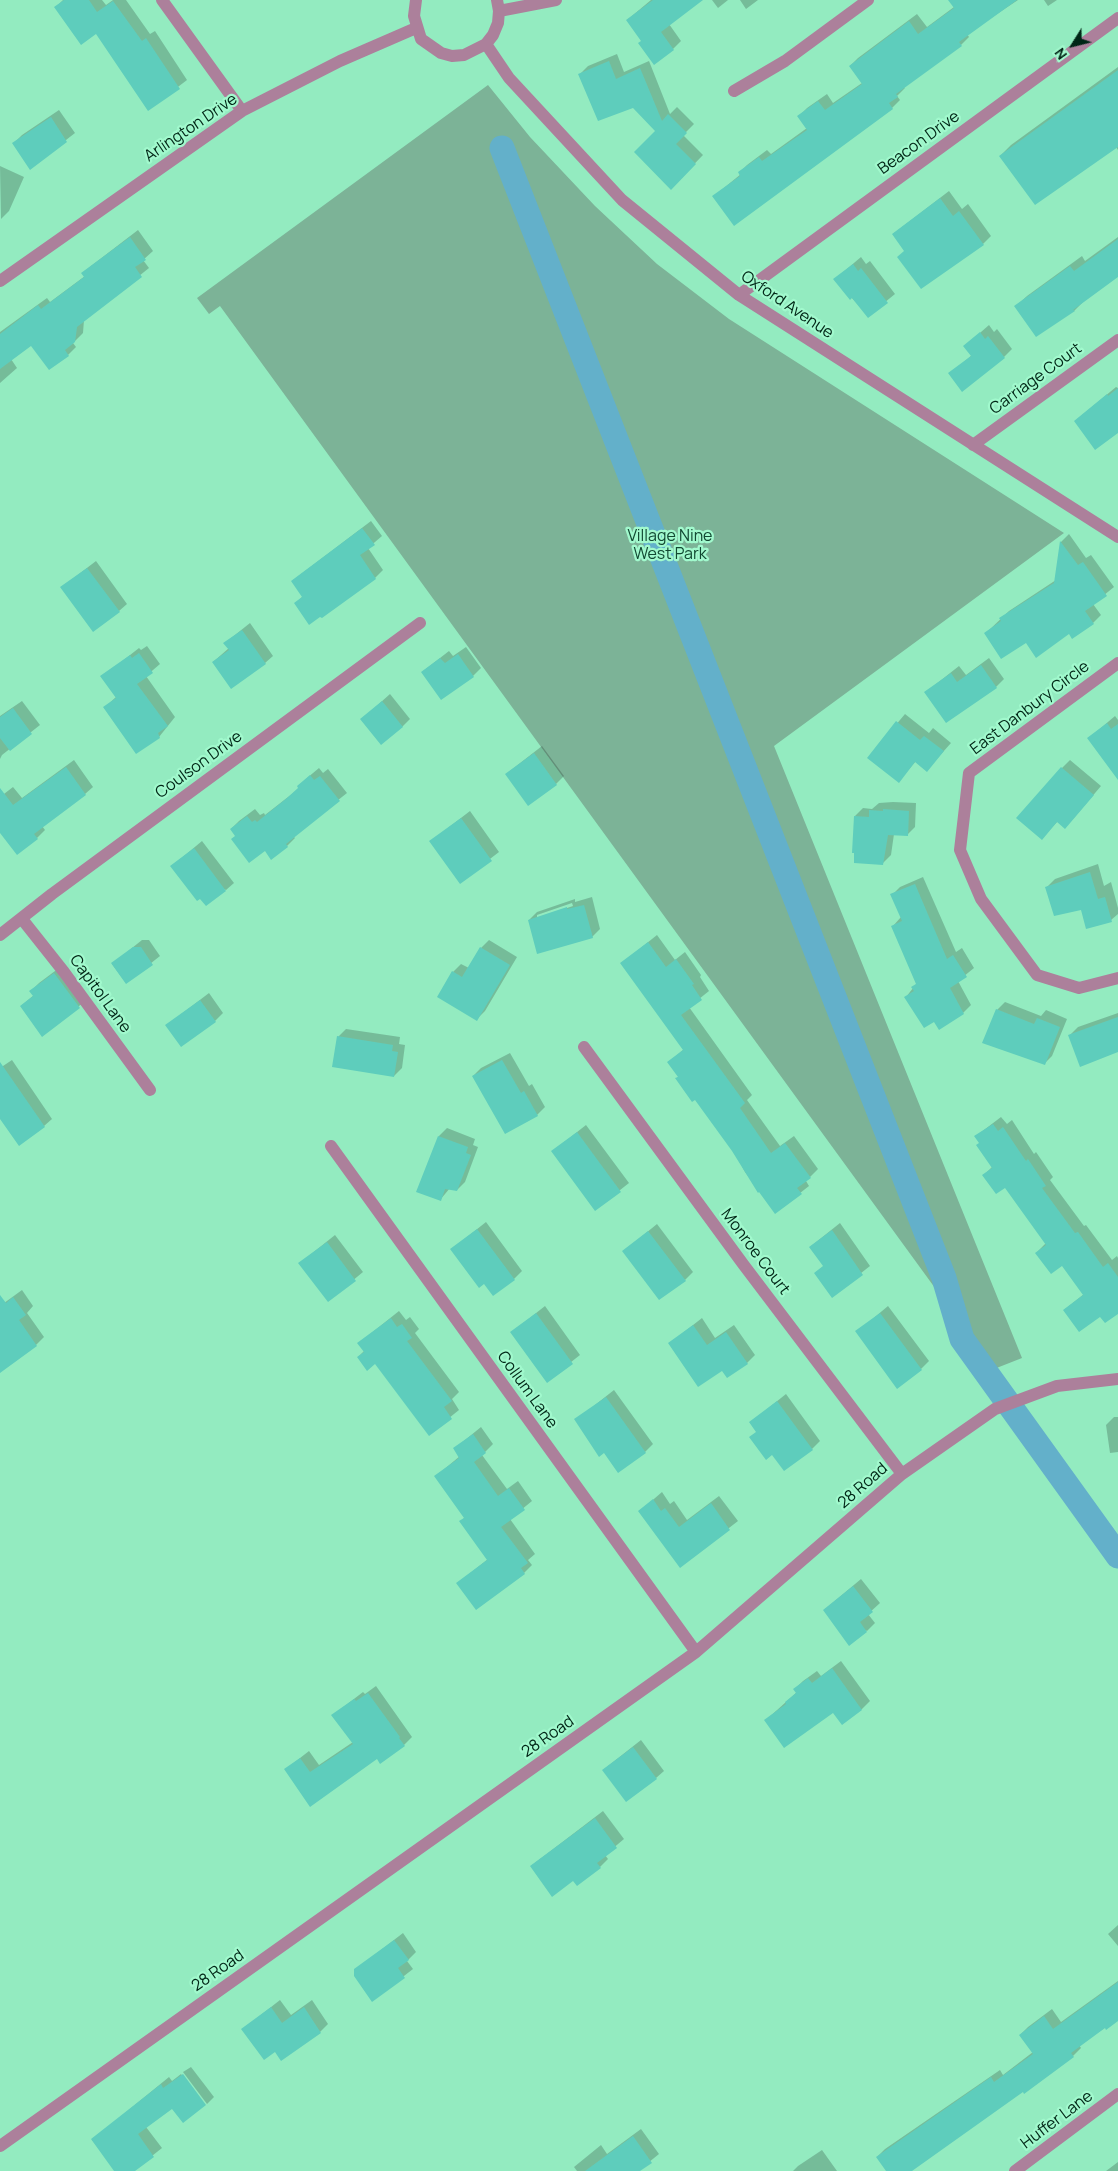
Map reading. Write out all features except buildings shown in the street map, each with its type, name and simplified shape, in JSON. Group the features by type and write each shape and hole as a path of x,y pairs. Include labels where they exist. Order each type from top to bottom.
{"street":[{"path":"162,0 242,111"},
{"path":"416,0 414,16 416,28 421,38 430,47 452,56 464,56 486,44 493,34 498,6 556,0"},
{"path":"734,91 785,61 868,0"},
{"name":"Beacon Drive","path":"739,295 1118,18"},
{"name":"Arlington Drive","path":"0,281 242,111 340,61 416,28"},
{"name":"Oxford Avenue","path":"486,44 510,78 622,200 739,295 1118,537"},
{"name":"Carriage Court","path":"973,445 1118,340"},
{"name":"Coulson Drive","path":"0,935 52,894 420,623"},
{"name":"East Danbury Circle","path":"1118,663 969,773 960,850 982,899 1037,975 1079,988 1118,978"},
{"name":"Capitol Lane","path":"22,919 64,972 150,1090"},
{"name":"Monroe Court","path":"584,1047 743,1264 902,1474"},
{"name":"Collum Lane","path":"331,1146 696,1652"},
{"name":"28 Road","path":"0,2146 696,1652 902,1474 996,1409 1057,1386 1118,1379"},
{"name":"Huffer Lane","path":"1014,2171 1118,2094"}],"green space":[{"name":"Village Nine West Park","path":"488,85 530,137 595,206 657,264 729,319 1064,533 774,746 1022,1358 994,1369 220,306 209,314 197,298"}],"waterway":[{"path":"502,148 944,1278 962,1339 1118,1556"}]}
